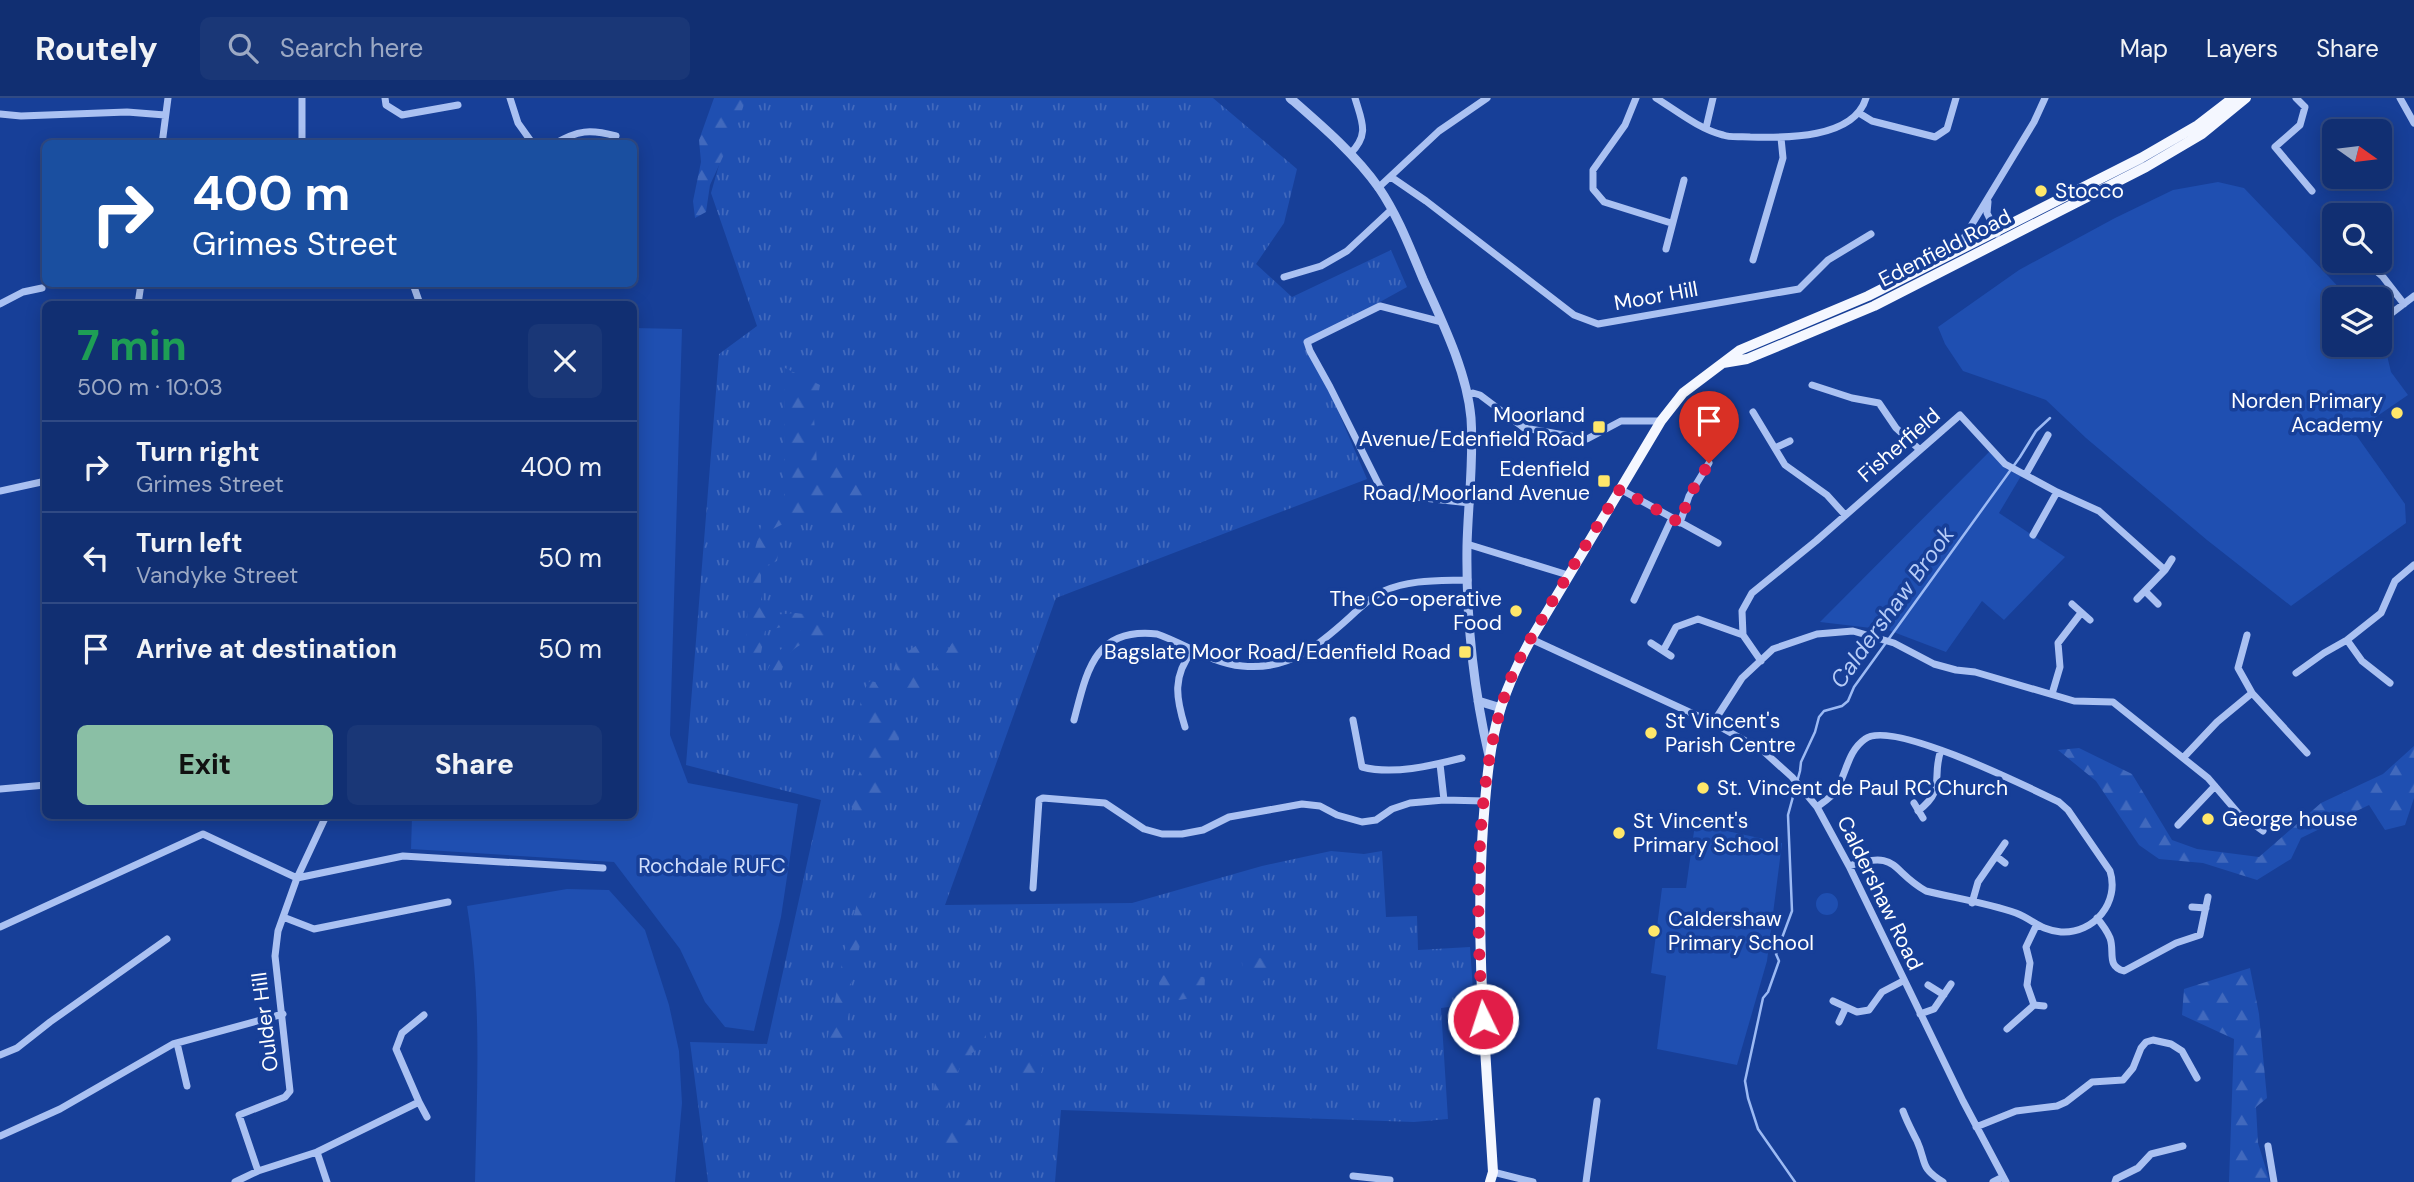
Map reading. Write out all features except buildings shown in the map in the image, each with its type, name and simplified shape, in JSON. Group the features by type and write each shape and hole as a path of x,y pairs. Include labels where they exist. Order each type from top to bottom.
{"main road":[{"name":"Edenfield Road","path":"1826,319 1874,306 2199,125 2233,98"},
{"name":"Edenfield Road","path":"1492,1177 1480,980 1479,874 1490,757 1501,708 1514,671 1567,575 1661,421 1683,393 1721,363 1746,359 1957,250 1998,236 2146,167 2202,134 2246,98"}],"street":[{"path":"163,140 168,98"},
{"path":"302,98 302,140"},
{"path":"385,98 386,105 402,115 458,104"},
{"path":"510,98 518,122 530,140"},
{"path":"1290,98 1350,153 1378,188 1391,210 1442,322 1468,395 1472,439 1467,544 1471,646 1478,701 1490,757"},
{"path":"1350,153 1360,144 1363,127 1355,98"},
{"path":"1378,188 1439,131 1487,98"},
{"path":"1636,98 1625,125 1593,170 1593,189 1604,202 1671,223"},
{"path":"1656,98 1724,136 1781,138 1843,125 1859,113 1866,98"},
{"path":"1706,128 1713,98"},
{"path":"1859,113 1872,121 1935,137 1947,130 1956,98"},
{"path":"1957,250 2046,98"},
{"path":"2296,98 2305,107 2301,125 2274,147 2312,191"},
{"path":"2400,98 2414,123"},
{"path":"0,114 21,116 127,112 166,116"},
{"path":"561,140 570,135 594,130 616,136"},
{"path":"1753,260 1783,158 1781,138"},
{"name":"Moor Hill","path":"1391,177 1574,314 1598,324 1799,289 1828,260 1871,234"},
{"path":"1666,249 1684,180"},
{"path":"1989,198 1987,213 1998,236"},
{"path":"1284,277 1321,266 1347,251 1391,210"},
{"path":"2378,273 2404,304"},
{"path":"0,304 23,292 42,288"},
{"path":"2392,313 2414,296"},
{"path":"1442,322 1380,306 1307,342 1380,487 1387,494 1470,503"},
{"path":"1812,385 1852,398 1880,403 1896,428 1920,450"},
{"path":"1468,395 1480,395 1524,428 1587,439 1621,421 1661,421"},
{"path":"1753,412 1785,465 1827,495 1845,515"},
{"name":"Fisherfield","path":"1743,635 1742,611 1752,593 1960,415 2005,464 2099,511 2165,570"},
{"path":"2022,472 2046,448 2044,440 2048,435"},
{"path":"1775,448 1790,441"},
{"path":"1680,523 1689,496 1709,463"},
{"path":"0,491 42,482"},
{"path":"1620,489 1718,543"},
{"path":"2034,536 2057,492"},
{"path":"1634,600 1672,518"},
{"path":"1467,544 1567,575"},
{"path":"2137,599 2172,559"},
{"path":"2296,673 2347,640 2381,613 2395,581 2414,565"},
{"path":"1074,720 1090,666 1099,651 1122,636 1146,633 1169,638 1219,662 1257,666 1288,660 1317,646 1369,599 1384,591 1425,581 1468,580"},
{"path":"2145,591 2158,604"},
{"path":"2072,604 2090,620"},
{"path":"2052,694 2060,667 2058,643 2081,613"},
{"path":"1663,650 1676,627 1698,619 1743,635 1760,661"},
{"path":"1713,723 1742,678 1773,649 1817,634 1853,631 1894,643 1934,664 1975,672 2074,701 2113,702 2183,758 2215,786 2238,813 2263,831"},
{"path":"2247,635 2238,668 2252,693 2308,753"},
{"name":"Caldershaw Road","path":"1531,639 1713,723 1762,750 1802,789 1817,807 1849,866 1903,981 2004,1179"},
{"path":"2347,640 2362,661 2390,683"},
{"path":"1651,643 1671,656"},
{"path":"1185,727 1176,692 1181,670 1193,650"},
{"path":"2183,758 2217,722 2252,693"},
{"path":"1478,701 1501,708"},
{"path":"1353,720 1362,767 1378,771 1440,764 1462,758"},
{"path":"1817,807 1836,791 1854,748 1868,736 1889,735 1941,750 2059,802 2068,810 2110,871 2113,880 2112,894 2108,906 2097,918 2077,930 2064,932 2036,926 2016,913 1926,891 1914,885 1899,869 1881,860 1871,859 1849,866"},
{"path":"1918,811 1933,799 1941,750"},
{"path":"1440,764 1444,800"},
{"path":"0,789 42,785"},
{"path":"2178,824 2215,786"},
{"path":"1032,888 1038,800 1043,798 1105,803 1144,829 1162,834 1203,830 1229,817 1301,804 1320,806 1337,815 1362,822 1376,820 1392,809 1410,803 1485,801"},
{"name":"Oulder Hill","path":"258,1171 239,1115 285,1097 290,1091 275,956 278,931 297,878 325,819"},
{"path":"0,927 203,834 297,878 403,856 603,868"},
{"path":"1972,903 1978,882 2005,843"},
{"path":"1997,856 2005,863"},
{"path":"2097,918 2111,940 2115,972 2124,971 2176,943 2200,935 2208,897"},
{"path":"284,917 314,929 448,902"},
{"path":"2192,907 2206,908"},
{"path":"2034,1005 2027,985 2030,963 2026,947 2036,926"},
{"path":"0,1055 17,1048 167,939"},
{"path":"1833,1001 1857,1012 1869,1010 1882,992 1903,981"},
{"path":"1920,1014 1934,1009 1951,984"},
{"path":"1928,985 1944,995"},
{"path":"2007,1028 2034,1005 2044,1006"},
{"path":"1839,1023 1846,1007"},
{"path":"0,1136 60,1109 177,1043 283,1014"},
{"path":"424,1015 401,1033 397,1049 427,1117"},
{"path":"1976,1127 2016,1111 2057,1106 2092,1082 2123,1080 2133,1068 2141,1048 2146,1042 2153,1040 2171,1044 2182,1051 2197,1078"},
{"path":"177,1043 187,1086"},
{"path":"2123,1080 2126,1090"},
{"path":"1586,1182 1597,1101"},
{"path":"235,1182 258,1171 317,1152 419,1102"},
{"path":"1903,1111 1917,1143 1922,1163 1933,1176 1943,1182"},
{"path":"2115,1182 2116,1178 2138,1168 2151,1154 2183,1146"},
{"path":"2268,1146 2274,1182"},
{"path":"317,1152 327,1182"},
{"path":"1353,1176 1368,1180 1390,1180"},
{"path":"1492,1177 1532,1182"},
{"path":"1993,1182 2004,1179"}],"green space":[{"path":"714,98 746,98 737,126 710,185 706,212 695,218 693,201 701,162 699,140"},
{"path":"738,98 1213,98 1297,169 1284,223 1256,264 1292,297 1391,250 1407,287 1304,344 1329,390 1367,479 1056,598 945,905 1132,903 1262,866 1331,851 1364,854 1382,851 1386,917 1417,916 1418,950 1470,947 1474,1004 1441,1008 1448,1119 1414,1122 1061,1110 1055,1182 708,1182 690,1042 767,1044 821,800 686,765 719,354 757,326 711,193"},
{"path":"2218,182 2244,188 2322,270 2322,273 2339,287 2322,287 2322,357 2387,357 2391,372 2408,395 2354,432 2405,504 2406,523 2291,606 2207,540 2086,438 2046,400 1963,371 1945,344 1938,327 2019,270 2173,190"},
{"name":"Rochdale RUFC","path":"637,328 682,329 670,735 688,783 798,804 781,917 754,1031 725,1027 705,1002 680,949 614,862 411,849 412,819 637,819"},
{"path":"785,368 820,385 814,417 817,464 856,462 867,488 859,513 783,524 771,530 768,548 778,554 777,561 761,568 761,609 772,615 796,613 825,617 830,639 802,644 786,660 779,679 763,680 774,656 804,627 802,622 765,631 761,653 745,658 750,568 764,515 784,500"},
{"path":"1991,450 2006,469 2021,476 1999,513 2065,557 2004,620 1982,601 1946,652 1888,630 1820,622"},
{"path":"958,634 963,634 962,656 951,677 943,685 934,691 923,692 911,690 906,686 895,668 896,660 917,645 937,648 941,654 937,659 925,661 921,667 920,671 927,673 935,669"},
{"path":"870,681 875,682 883,695 882,721 896,725 899,738 885,772 884,791 878,810 862,816 857,814 846,800 862,764 858,718 862,698"},
{"path":"2414,746 2414,798 2405,825 2385,830 2369,805 2301,838 2291,859 2257,880 2203,863 2159,859 2139,845 2096,781 2058,750 2079,748 2132,774 2172,840 2197,849 2259,857 2321,803 2383,774"},
{"path":"1695,824 1782,843 1767,961 1737,1065 1657,1049 1666,976 1651,973 1662,888 1686,888"},
{"path":"866,869 877,871 851,984 851,1001 841,1056 825,1052 844,953"},
{"path":"567,889 609,890 645,930 669,1005 679,1051 682,1103 675,1182 475,1182 477,1009 467,906"},
{"path":"1827,893 1835,896 1838,904 1835,912 1827,915 1819,912 1816,904 1819,896"},
{"path":"1250,956 1275,961 1277,971 1259,984 1243,972 1242,962"},
{"path":"2250,968 2259,1014 2267,1098 2256,1107 2258,1143 2270,1182 2229,1182 2234,1039 2182,1015 2184,989"},
{"path":"1158,975 1205,977 1204,996 1179,1000 1160,990"},
{"path":"985,1032 987,1043 969,1056 958,1071 947,1110 931,1105 938,1066 961,1042"},
{"path":"1042,1055 1042,1070 1034,1091 1021,1095 1011,1058"},
{"path":"964,1109 974,1131 944,1168 938,1124"},
{"path":"900,1161 903,1182 885,1182 885,1166"}],"waterway":[{"name":"Caldershaw Brook","path":"1795,1182 1758,1129 1745,1081 1763,998 1768,992 1779,961 1776,954 1792,911 1788,815 1801,762 1819,717 1824,711 1842,706 1848,701 1854,687 2036,431 2050,418"}],"place":[{"name":"Stocco","path":"2041,191"},
{"name":"Norden Primary Academy","path":"2397,413"},
{"name":"Moorland Avenue/Edenfield Road","path":"1599,427"},
{"name":"Edenfield Road/Moorland Avenue","path":"1604,481"},
{"name":"The Co-operative Food","path":"1516,611"},
{"name":"Bagslate Moor Road/Edenfield Road","path":"1465,652"},
{"name":"St Vincent's Parish Centre","path":"1651,733"},
{"name":"St. Vincent de Paul RC Church","path":"1703,788"},
{"name":"George house","path":"2208,819"},
{"name":"St Vincent's Primary School","path":"1619,833"},
{"name":"Caldershaw Primary School","path":"1654,931"}],"route":[{"path":"1483,1019 1479,874 1485,801 1497,721 1514,671 1567,575 1620,489 1680,523 1689,496 1709,463"}]}
